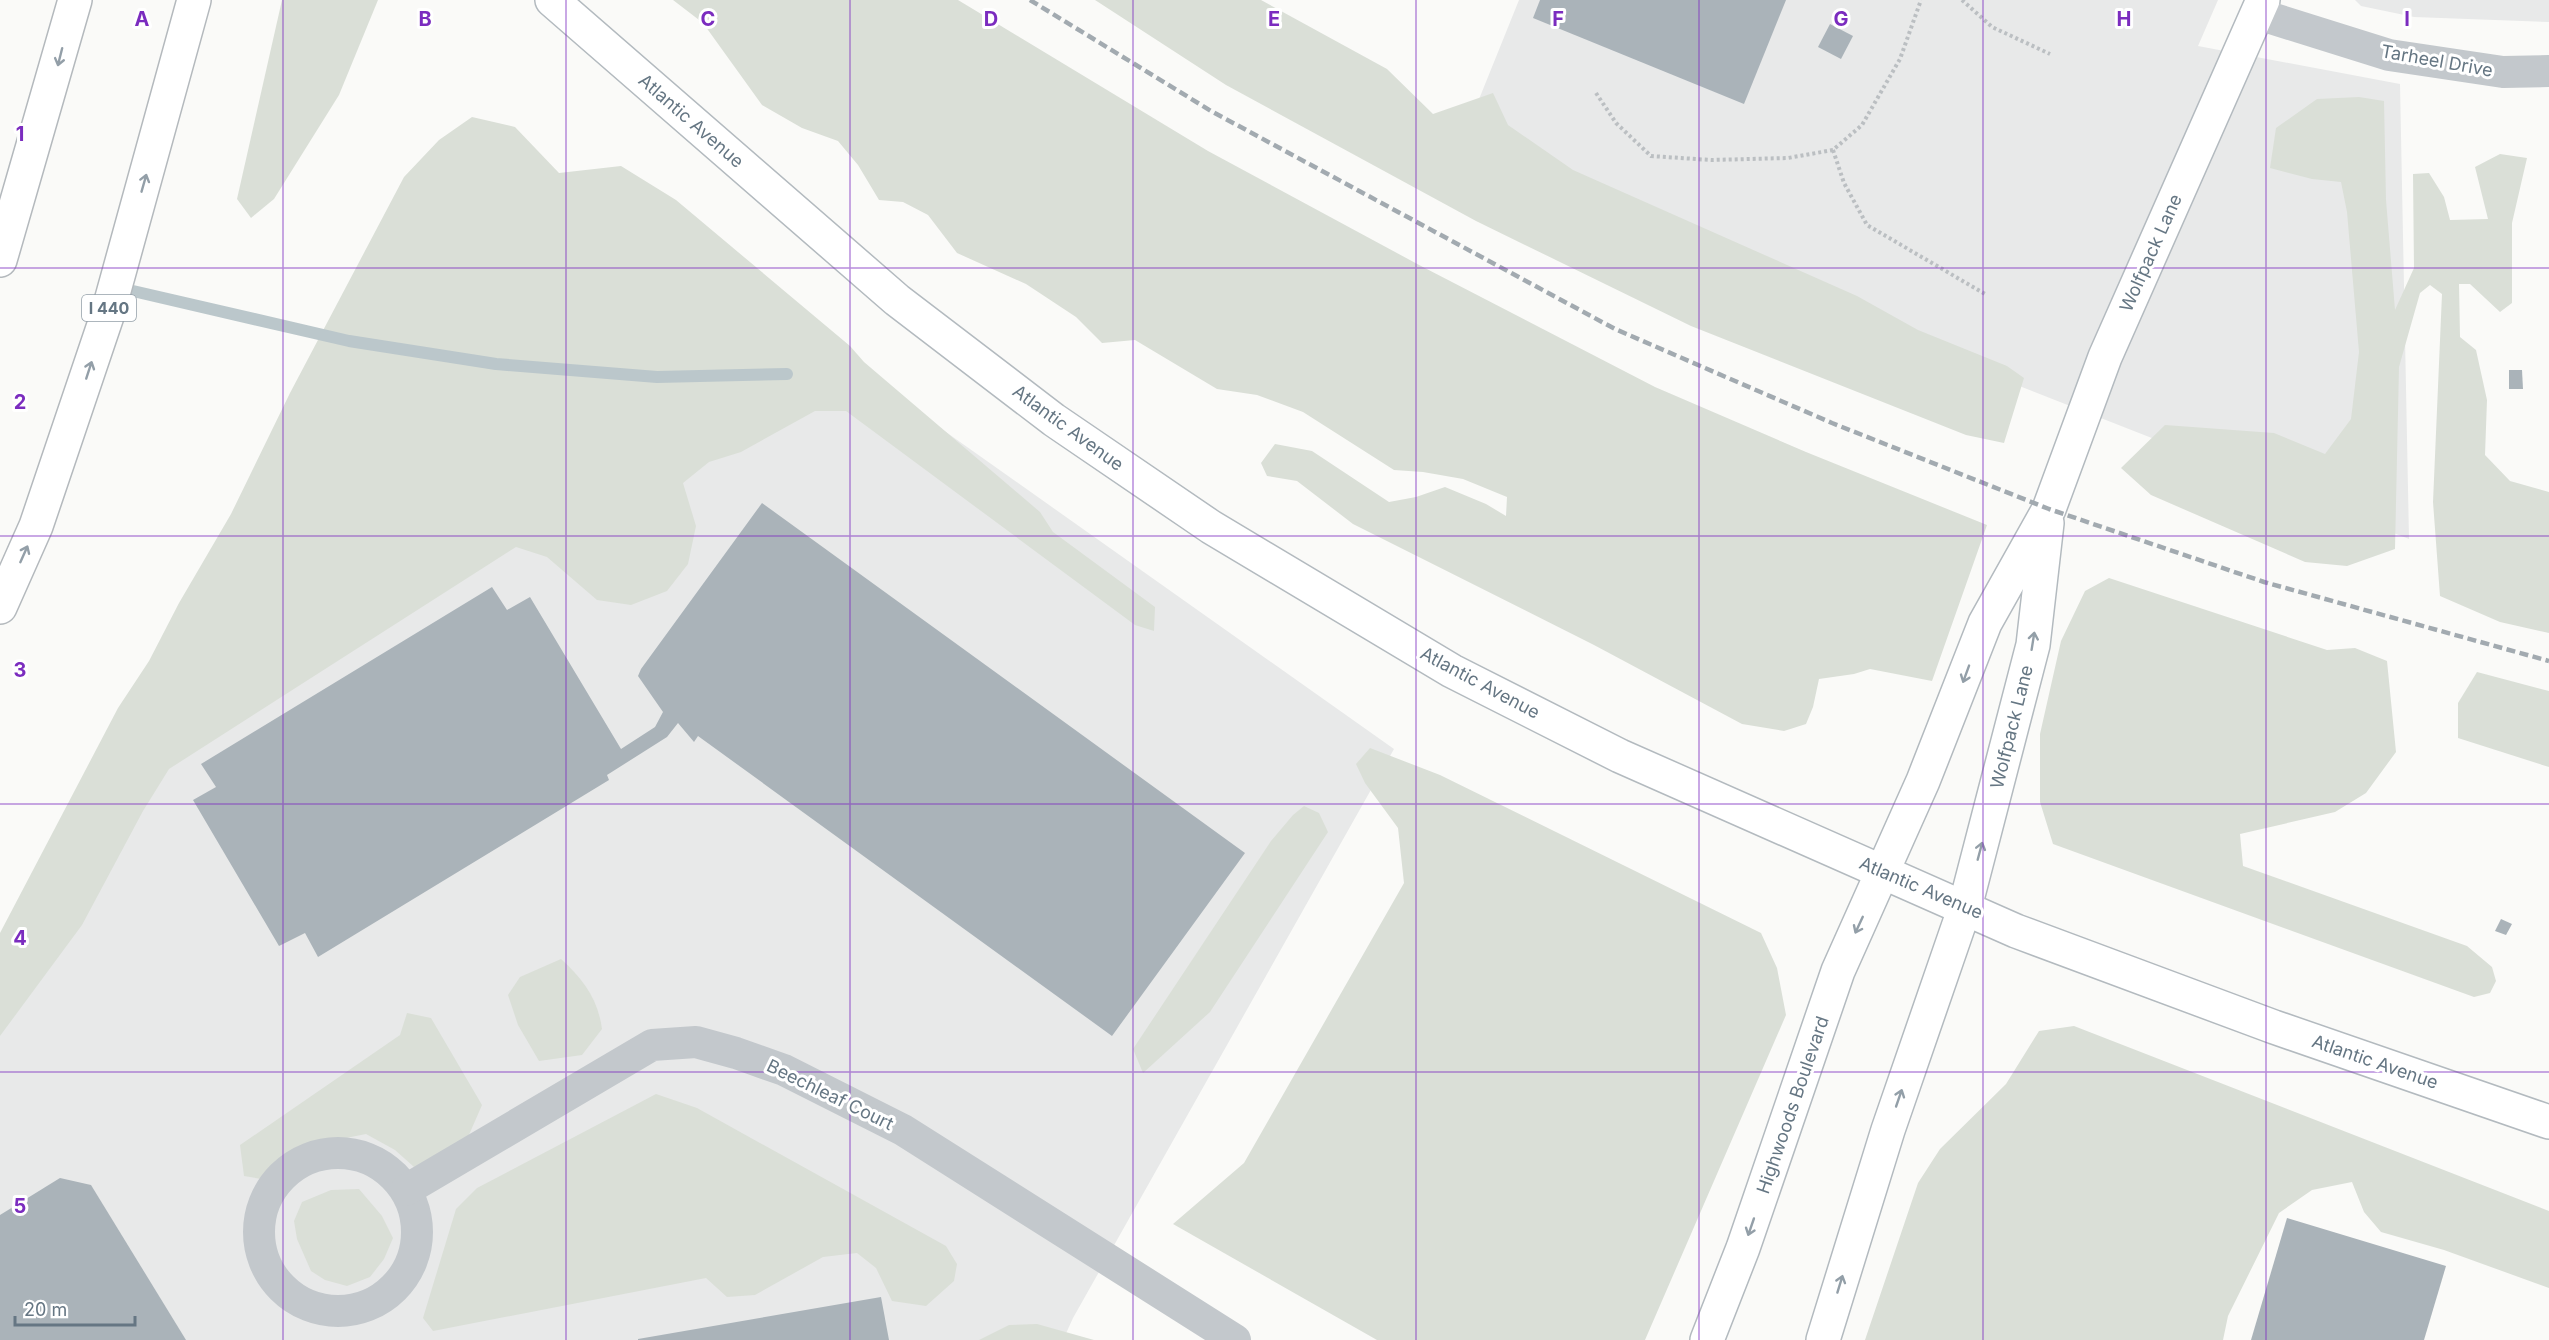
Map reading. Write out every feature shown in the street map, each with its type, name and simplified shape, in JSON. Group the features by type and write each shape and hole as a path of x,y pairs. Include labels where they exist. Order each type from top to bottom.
{"main road":[{"path":"0,260 75,0"},
{"name":"I 440","path":"0,607 36,526 107,316 194,0"},
{"name":"Atlantic Avenue","path":"552,0 897,300 1054,420 1211,527 1452,671 1620,756 2016,931 2262,1023 2549,1122"},
{"name":"Wolfpack Lane","path":"1883,872 1950,716 1985,623 2049,510 2105,357 2261,7"},
{"name":"Wolfpack Lane","path":"1965,907 2032,645 2049,510"},
{"name":"Highwoods Boulevard","path":"1707,1340 1743,1248 1838,971 1883,872"},
{"path":"1823,1340 1888,1130 1965,907"}],"street":[{"name":"Tarheel Drive","path":"2261,7 2389,55 2503,72 2549,71"},
{"name":"Beechleaf Court","path":"406,1190 652,1045 696,1042 783,1070 903,1130 1235,1340"},
{"path":"325,1153 356,1154 384,1167 406,1190 417,1220 416,1251 403,1279 380,1300 351,1311 320,1310 291,1297 270,1275 259,1245 260,1214 273,1186 296,1164 325,1153"}],"path":[{"path":"1596,93 1616,123 1650,156 1711,160 1788,158 1833,150 1862,125 1900,59 1921,0"},
{"path":"1962,0 1992,27 2050,54"},
{"path":"1833,150 1844,183 1867,225 1985,294"}],"shaded area":[{"path":"282,0 378,0 339,95 274,199 251,218 237,199"},
{"path":"673,0 958,0 1208,151 1421,266 1655,387 1806,452 1987,525 1932,681 1870,669 1854,674 1819,679 1813,707 1806,724 1784,731 1742,724 1594,645 1353,524 1297,481 1267,476 1261,463 1275,444 1312,451 1389,502 1416,497 1445,487 1486,504 1506,516 1507,497 1463,479 1394,470 1303,412 1257,395 1217,389 1135,340 1102,343 1076,317 1026,284 957,253 928,215 903,202 879,200 858,165 838,141 802,128 762,105 703,23"},
{"path":"1095,0 1261,0 1387,69 1433,114 1493,93 1508,125 1573,170 1857,296 1918,330 2007,366 2024,378 2004,443 1966,435 1691,326 1476,221 1226,85"},
{"path":"1519,0 2218,0 2198,46 2400,84 2409,539 1966,365 1467,129"},
{"path":"2355,0 2549,0 2549,22 2414,17 2361,6"},
{"path":"2359,97 2384,101 2386,200 2395,310 2414,268 2413,174 2429,173 2444,197 2450,220 2488,219 2475,167 2500,154 2527,158 2512,223 2512,303 2500,312 2470,284 2459,284 2460,337 2476,350 2487,400 2485,455 2510,481 2549,492 2549,633 2500,622 2440,596 2433,502 2442,294 2430,285 2420,293 2399,367 2395,549 2347,566 2305,562 2151,495 2121,468 2165,425 2274,433 2325,454 2351,419 2359,352 2347,212 2341,182 2312,179 2270,168 2276,128 2317,99"},
{"path":"472,117 515,127 559,173 621,166 676,200 850,346 864,362 1040,512 1053,532 1155,607 1154,631 1135,625 846,411 815,411 741,452 709,462 683,483 696,526 688,564 667,591 631,605 597,600 547,557 516,547 169,769 143,811 82,925 0,1036 0,933 118,708 149,661 179,603 231,514 290,393 404,177 439,140"},
{"path":"830,350 1394,749 1073,1318 1063,1340 0,1340 0,958 88,795"},
{"path":"2109,578 2327,650 2355,648 2387,661 2396,752 2366,793 2335,812 2240,834 2243,866 2467,946 2492,967 2496,981 2490,993 2474,997 2053,844 2040,802 2040,734 2061,641 2085,591"},
{"path":"2477,672 2549,691 2549,767 2458,738 2458,703"},
{"path":"1370,748 1440,775 1761,933 1777,968 1786,1015 1645,1340 1377,1340 1173,1224 1244,1163 1404,883 1398,828 1365,783 1356,764"},
{"path":"1304,806 1319,813 1328,832 1210,1012 1143,1073 1133,1049 1271,841 1293,815"},
{"path":"561,959 588,990 597,1008 602,1029 582,1055 539,1061 518,1025 508,995 520,977"},
{"path":"407,1013 431,1018 482,1105 465,1144 414,1167 395,1150 366,1134 311,1145 261,1179 244,1176 240,1145 400,1035"},
{"path":"2074,1026 2549,1211 2549,1288 2444,1250 2381,1232 2364,1212 2352,1182 2312,1190 2279,1213 2228,1316 2223,1340 1865,1340 1918,1183 1940,1149 2006,1084 2039,1031"},
{"path":"656,1094 697,1108 946,1246 957,1264 954,1281 926,1306 892,1301 876,1268 857,1253 823,1257 755,1295 727,1297 706,1278 433,1331 423,1318 456,1209 477,1188"},
{"path":"359,1189 382,1216 393,1238 384,1259 370,1277 347,1286 325,1280 311,1271 297,1239 294,1221 302,1202 331,1190"},
{"path":"1037,1324 1094,1340 979,1340 1009,1325"}],"building":[{"path":"1540,0 1786,0 1744,104 1533,18"},
{"path":"1830,24 1853,36 1841,59 1818,47"},
{"path":"2509,370 2522,370 2523,389 2509,389"},
{"path":"762,503 1245,853 1112,1036 698,736 694,742 678,723 667,737 607,775 609,780 318,957 305,933 279,946 193,800 216,787 201,764 492,587 507,610 530,597 621,749 655,727 663,712 638,676 641,669"},
{"path":"2501,919 2512,924 2506,935 2495,931"},
{"path":"60,1178 91,1185 186,1340 0,1340 0,1215"},
{"path":"2287,1218 2446,1266 2424,1340 2251,1340"},
{"path":"881,1297 889,1340 638,1340 638,1339"}],"waterway":[{"path":"133,291 349,341 496,364 657,377 787,374"}],"railway":[{"path":"1030,0 1211,111 1615,329 1832,423 2049,509 2264,582 2549,661"}]}
